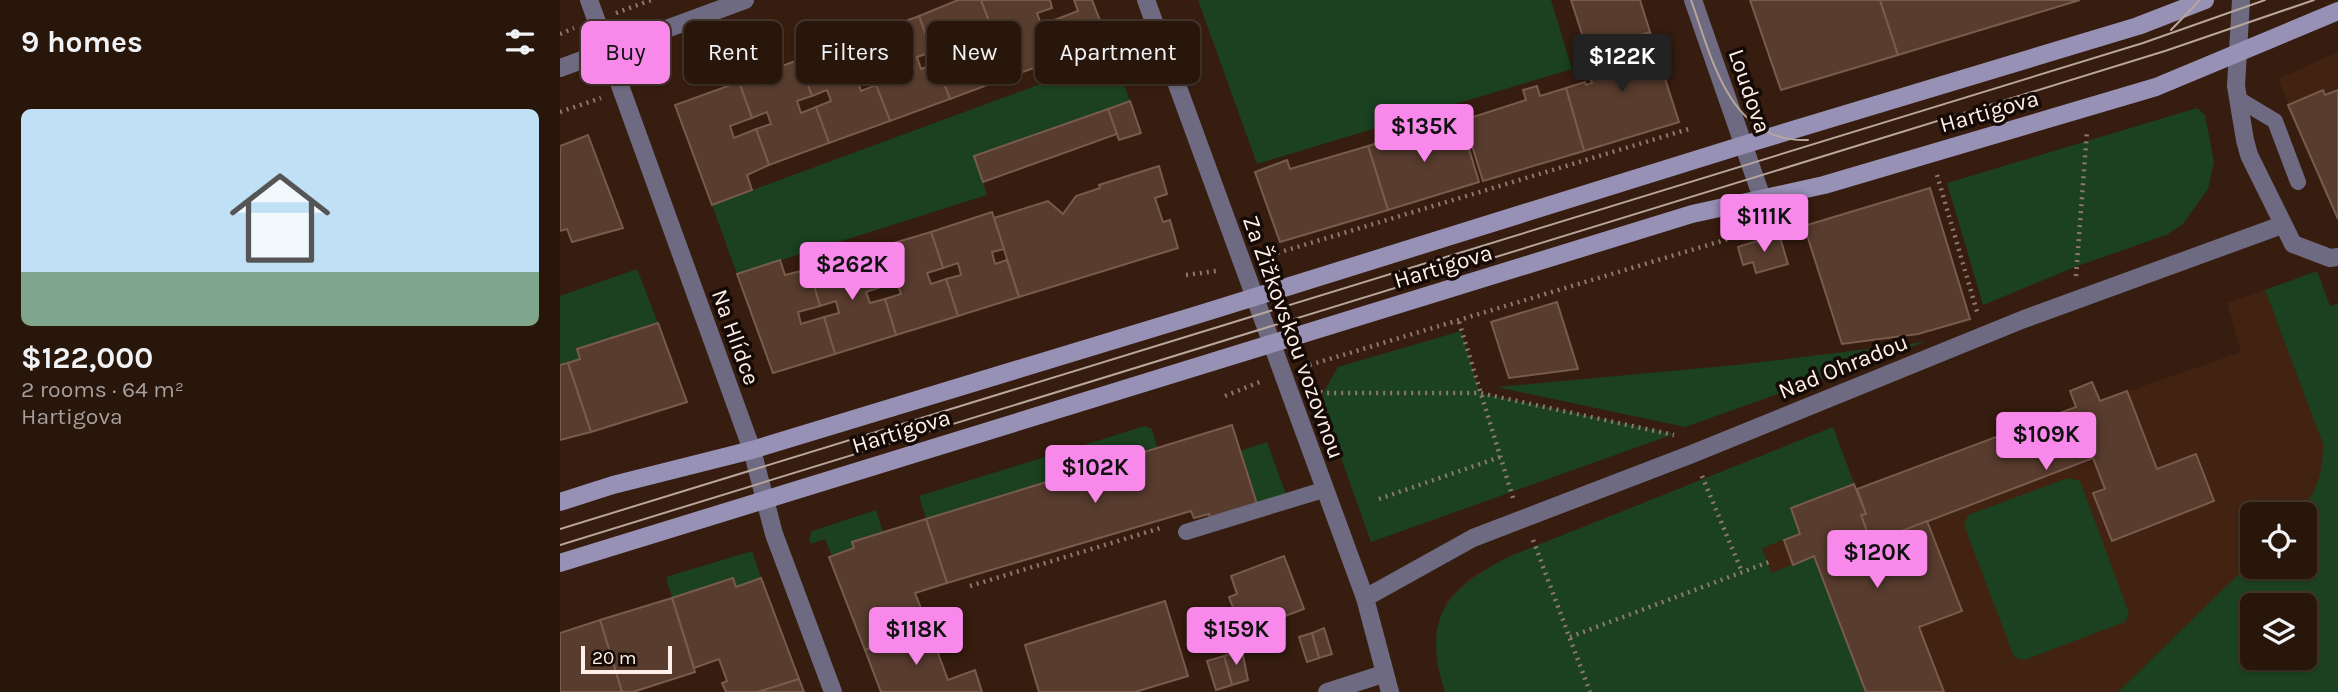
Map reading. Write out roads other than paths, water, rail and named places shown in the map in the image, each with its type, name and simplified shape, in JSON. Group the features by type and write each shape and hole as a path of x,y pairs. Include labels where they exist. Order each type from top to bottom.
{"main road":[{"name":"Hartigova","path":"560,502 613,485 752,450 2138,26 2205,0"},
{"name":"Hartigova","path":"560,563 1692,214 1824,185 2156,87 2338,11"}],"street":[{"name":"Na Hlídce","path":"589,0 596,21"},
{"path":"670,28 745,0"},
{"name":"Za Žižkovskou vozovnou","path":"1146,0 1323,490 1365,598 1383,674 1390,692"},
{"name":"Loudova","path":"1693,0 1762,198"},
{"path":"2241,0 2236,86 2249,155 2293,244 2330,258 2338,257"},
{"path":"560,68 581,60"},
{"name":"Na Hlídce","path":"619,84 752,450 774,534 833,692"},
{"name":"Nad Ohradou","path":"1365,598 1473,538 1692,454 2024,319 2282,225"},
{"path":"1327,692 1383,674"}],"lane":[{"path":"2240,100 2275,121 2298,182"},
{"path":"1186,532 1323,490"}],"tram line":[{"path":"1691,0 1716,71 1742,112 1759,128 1781,137 1808,140"},
{"path":"2171,30 2200,0"},
{"path":"560,529 2143,43 2265,0"},
{"path":"560,545 2165,51 2314,0"}]}
